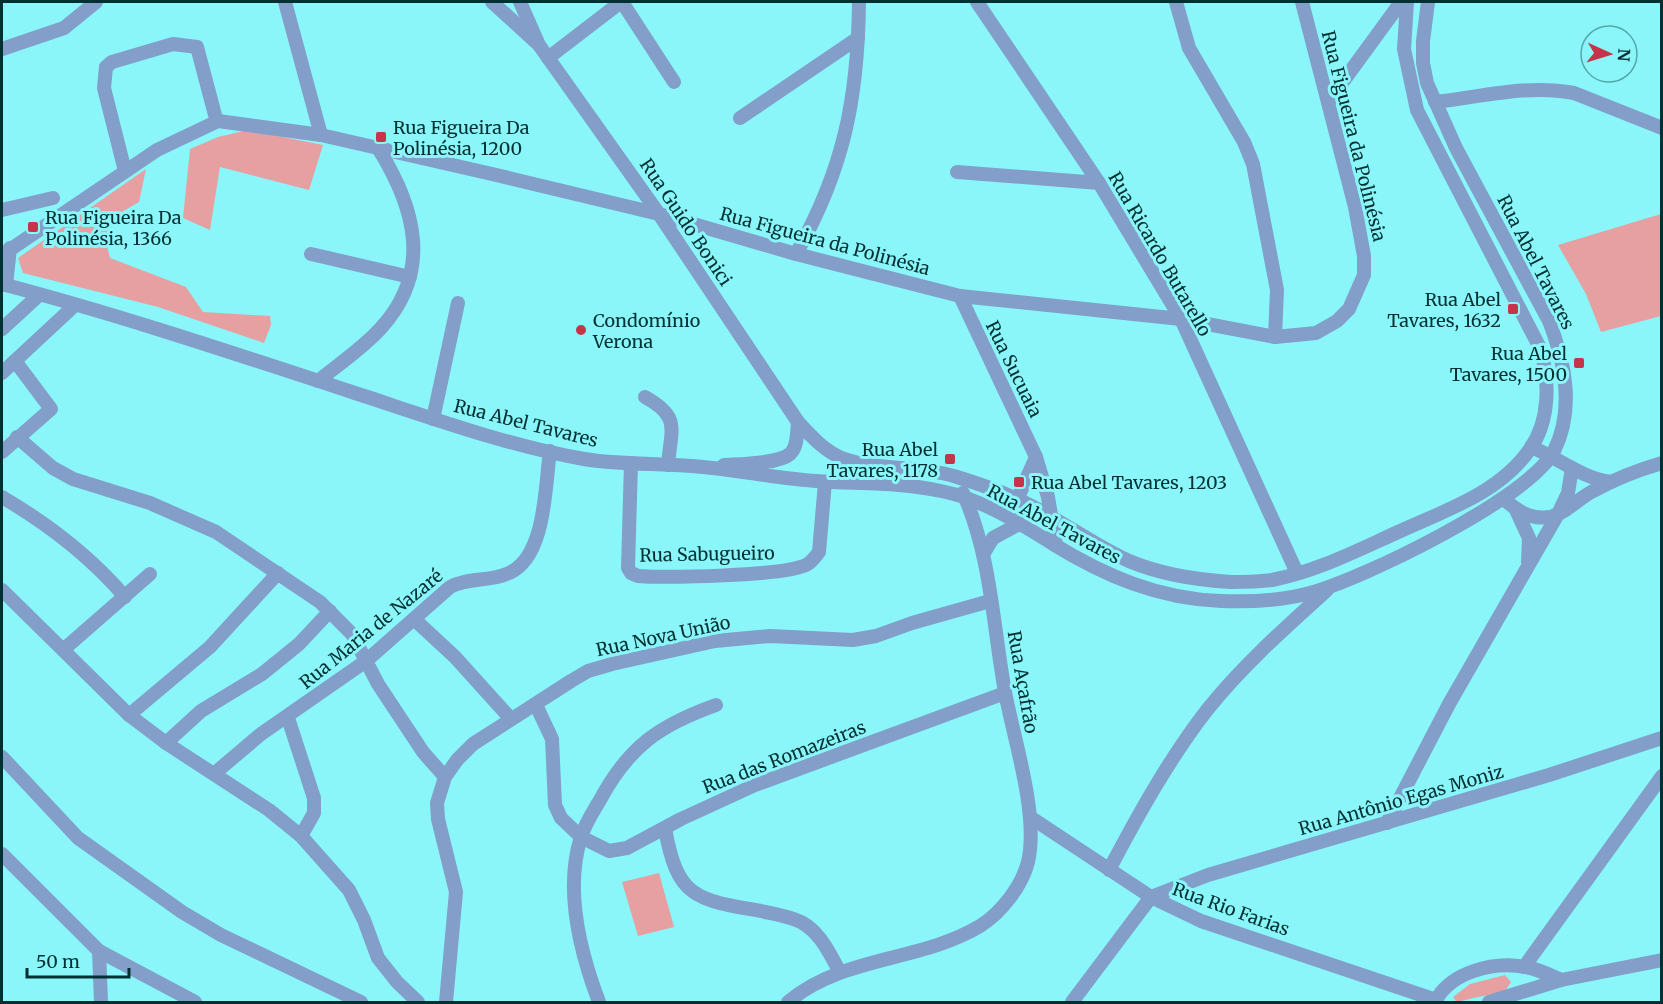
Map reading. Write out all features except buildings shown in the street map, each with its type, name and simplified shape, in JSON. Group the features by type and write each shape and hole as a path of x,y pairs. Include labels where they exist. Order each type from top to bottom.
{"street":[{"path":"2,49 64,28 96,2"},
{"path":"285,2 321,135"},
{"name":"Rua Guido Bonici","path":"492,2 540,45"},
{"name":"Rua Guido Bonici","path":"520,2 548,58 659,214 798,422"},
{"path":"548,58 622,2 674,82"},
{"path":"796,254 826,196 836,168 850,109 860,2"},
{"name":"Rua Ricardo Butarello","path":"977,2 1099,183 1181,319 1297,573"},
{"path":"1176,2 1189,48 1244,142 1253,164 1277,290 1275,337"},
{"name":"Rua Figueira da Polinésia","path":"6,251 125,171 188,133 218,121 321,135 659,214 796,254 960,296 1181,319 1275,337 1316,333 1337,321 1349,309 1364,275 1364,256 1355,207 1302,2"},
{"path":"1328,102 1401,2"},
{"name":"Rua Abel Tavares","path":"798,422 816,442 844,459 928,470 957,477 1017,500 1052,517 1112,553 1169,574 1250,582 1297,573 1349,554 1467,500 1498,482 1517,466 1531,447 1544,413 1546,366 1540,348 1417,110 1404,49 1407,2"},
{"name":"Rua Abel Tavares","path":"4,284 182,335 433,419 550,451 585,459 695,466 825,482 916,488 965,497 1021,523 1056,545 1130,584 1194,599 1273,600 1331,587 1440,535 1504,499 1534,475 1551,456 1563,421 1564,364 1549,321 1456,148 1435,102 1423,63 1428,2"},
{"path":"740,118 858,38"},
{"path":"125,171 104,88 106,66 112,62 173,44 191,44 200,51 215,115"},
{"path":"1435,102 1520,90 1560,90 1574,93 1662,128"},
{"path":"318,381 381,329 401,303 410,277 414,241 408,206 394,173 378,148"},
{"path":"957,172 1099,183"},
{"path":"2,210 53,198"},
{"path":"4,284 6,251"},
{"path":"311,254 410,277"},
{"path":"2,329 39,295"},
{"name":"Rua Sucuaia","path":"960,296 1036,457 1052,517 1056,545"},
{"path":"433,419 458,303"},
{"path":"2,373 75,306"},
{"path":"2,452 51,409 15,361"},
{"path":"645,397 669,413 672,422 668,465"},
{"path":"695,466 746,463 789,455 794,448 798,422"},
{"path":"17,437 52,468 73,479 150,503 202,525 228,539 330,611 352,634 366,661 423,752 445,777 436,803 456,892 446,1002"},
{"path":"1531,447 1551,456 1583,476 1611,482"},
{"name":"Rua Maria de Nazaré","path":"214,773 261,734 288,718 366,661 439,595 457,583 507,574 526,561 533,551 539,530 550,451"},
{"path":"1017,500 1036,457"},
{"name":"Rua Sabugueiro","path":"632,463 628,568 631,573 638,576 716,575 793,569 805,565 819,552 825,482"},
{"path":"1504,499 1516,510 1532,516 1558,514 1578,499 1611,482 1662,463"},
{"path":"1387,824 1449,704 1558,514 1568,493 1572,468"},
{"name":"Rua Açafrão","path":"788,1002 798,993 840,972 962,936 982,925 1001,908 1020,881 1028,862 1030,817 1005,693 984,553 957,477"},
{"path":"2,497 39,520 71,544 100,569 125,597"},
{"path":"1516,510 1529,538 1527,570"},
{"path":"984,553 993,538 1021,523"},
{"path":"129,715 210,647 278,573"},
{"path":"63,650 150,574"},
{"path":"1109,870 1178,751 1208,708 1269,645 1331,587"},
{"path":"2,590 129,715 166,743 269,810 301,836 350,890 378,958 397,982 418,1002"},
{"name":"Rua Nova União","path":"445,777 457,760 473,744 588,671 612,663 715,641 770,636 853,640 876,636 912,622 990,601"},
{"name":"Rua Maria de Nazaré","path":"166,743 201,711 262,674 285,656 330,611"},
{"path":"414,619 455,657 511,719"},
{"name":"Rua das Romazeiras","path":"581,837 599,848 619,850 754,785 1005,693"},
{"path":"536,705 552,739 558,812 565,824 581,837"},
{"path":"599,1002 578,932 574,878 581,837 610,782 639,745 674,722 716,705"},
{"path":"288,718 314,798 314,813 301,836"},
{"name":"Rua Antônio Egas Moniz","path":"1151,897 1208,875 1387,824 1662,738"},
{"path":"2,758 78,838 182,912 221,935 361,1002"},
{"path":"1524,967 1662,776"},
{"name":"Rua Rio Farias","path":"1030,817 1151,897 1201,921 1436,1001"},
{"path":"665,828 670,857 678,877 689,890 715,904 775,914 802,923 818,935 840,972"},
{"path":"2,854 99,951 195,1002"},
{"path":"1072,1002 1151,897"},
{"path":"99,951 101,1002"},
{"path":"1489,1002 1561,980 1662,960"},
{"path":"1436,1001 1445,986 1458,977 1481,969 1524,967 1561,980"}],"shaded area":[{"path":"248,130 323,145 309,190 220,167 210,230 183,218 190,149 218,137"},
{"path":"146,169 139,202 120,213 105,238 110,258 186,287 203,312 270,316 271,325 264,343 158,307 23,273 18,258"},
{"path":"1661,214 1661,316 1601,332 1586,294 1558,245"},
{"path":"659,873 674,927 638,936 622,882"},
{"path":"1505,975 1511,982 1505,991 1461,1001 1456,1001 1453,997 1470,984"}],"place":[{"name":"Rua Figueira Da Polinésia, 1200","path":"381,137"},
{"name":"Rua Figueira Da Polinésia, 1366","path":"33,227"},
{"name":"Rua Abel Tavares, 1632","path":"1513,309"},
{"name":"Condomínio Verona","path":"581,330"},
{"name":"Rua Abel Tavares, 1500","path":"1579,363"},
{"name":"Rua Abel Tavares, 1178","path":"950,459"},
{"name":"Rua Abel Tavares, 1203","path":"1019,482"}]}
